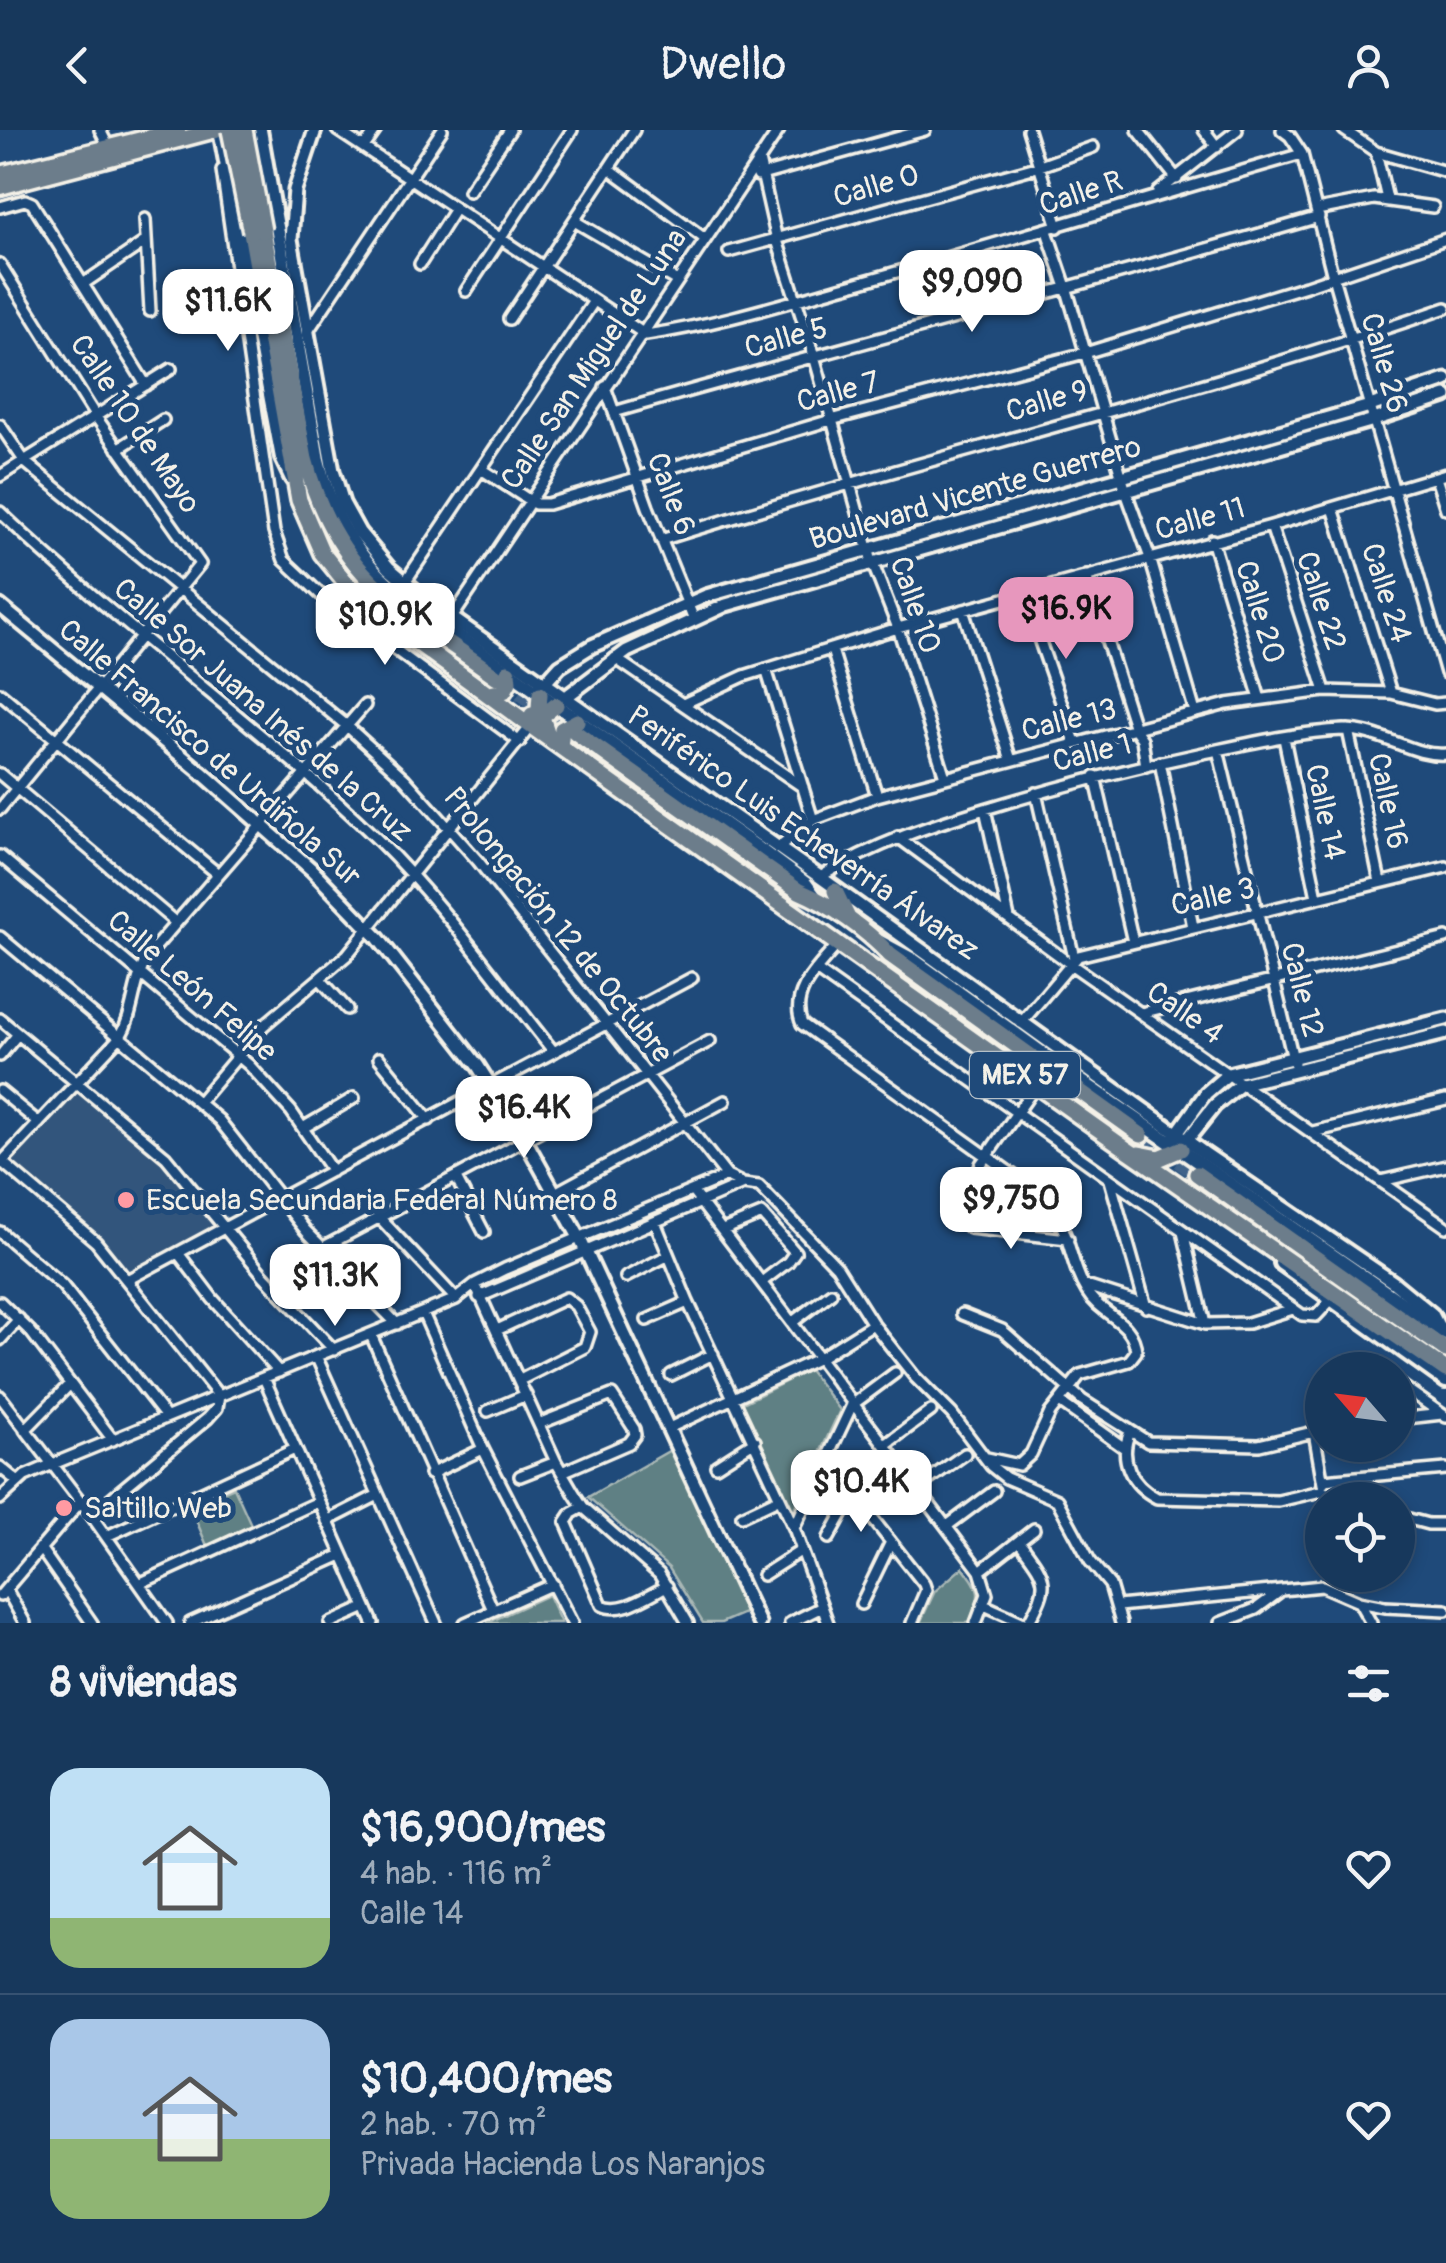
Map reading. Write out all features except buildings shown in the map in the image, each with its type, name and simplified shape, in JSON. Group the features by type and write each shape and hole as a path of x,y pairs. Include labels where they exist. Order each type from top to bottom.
{"highway":[{"name":"Periférico Luis Echeverría Álvarez","path":"244,130 294,484 313,537 346,586 377,615 513,712 536,720 555,742 1126,1149 1265,1243"},
{"name":"Periférico Luis Echeverría Álvarez","path":"222,133 257,231 295,365 314,494 342,550 378,590 503,674"},
{"path":"489,694 504,691 509,682 503,674"},
{"path":"536,720 541,688"},
{"path":"536,720 560,702"},
{"name":"Periférico Luis Echeverría Álvarez","path":"576,726 799,892 816,898 876,940 890,955 1145,1131"},
{"path":"555,742 562,729 576,726"},
{"path":"835,890 850,922 879,922"},
{"path":"1126,1149 1141,1144 1149,1135 1145,1131"},
{"path":"1126,1149 1176,1144 1175,1183"},
{"path":"1190,1193 1186,1173 1198,1165 1446,1350"},
{"name":"MEX 57","path":"1265,1243 1446,1370"}],"main road":[{"name":"Periférico Luis Echeverría Álvarez","path":"260,130 290,269 295,365"},
{"path":"0,187 147,143 182,135 222,133"},
{"name":"Periférico Luis Echeverría Álvarez","path":"222,133 282,458 294,484"},
{"path":"0,174 108,146 147,143"},
{"path":"228,171 236,158 244,155 265,159"},
{"name":"Periférico Luis Echeverría Álvarez","path":"503,674 541,688 560,702 576,726"},
{"name":"Periférico Luis Echeverría Álvarez","path":"1145,1131 1176,1144 1201,1170 1444,1332"},
{"name":"Periférico Luis Echeverría Álvarez","path":"1265,1243 1288,1270 1446,1381"}],"street":[{"path":"100,130 108,146"},
{"path":"290,269 292,209 315,130"},
{"path":"338,130 642,334"},
{"path":"364,147 376,130"},
{"path":"308,331 442,130"},
{"path":"469,191 510,130"},
{"path":"466,291 572,130"},
{"name":"Calle San Miguel de Luna","path":"452,618 778,130"},
{"path":"746,179 925,130"},
{"path":"1028,130 1058,227"},
{"path":"1138,130 1177,179"},
{"path":"1204,130 1217,147"},
{"path":"1152,196 1236,130"},
{"name":"Calle 26","path":"1282,130 1302,154 1446,673"},
{"path":"1344,130 1376,152 1446,172"},
{"path":"509,320 610,170 629,132"},
{"path":"222,133 220,155 228,222 279,552 296,575 348,616 520,742"},
{"name":"Calle O","path":"729,252 1040,166 1093,147"},
{"path":"1376,152 1388,199"},
{"name":"Calle R","path":"642,334 795,300 1046,231 1302,154"},
{"name":"Calle 10","path":"759,160 776,240 871,555 944,777"},
{"path":"610,170 704,239"},
{"name":"Calle 5","path":"614,412 1067,290 1362,200 1388,199 1432,208"},
{"path":"0,207 25,200 32,203 146,385"},
{"path":"420,264 455,209"},
{"path":"145,219 150,311"},
{"path":"576,222 676,281"},
{"path":"1046,231 1195,712"},
{"name":"Calle 7","path":"529,501 543,505 831,420 1084,353 1334,277 1446,238"},
{"path":"84,284 146,240"},
{"name":"Calle 10 de Mayo","path":"0,264 96,418 199,560 198,568 182,588"},
{"name":"Periférico Luis Echeverría Álvarez","path":"290,269 308,331 333,471 343,504 359,532 405,582 541,688"},
{"path":"405,582 594,302"},
{"name":"Calle 9","path":"661,540 850,482 1352,341 1446,308"},
{"path":"0,476 172,369"},
{"name":"Boulevard Vicente Guerrero","path":"560,702 615,658 693,617 871,555 1446,380"},
{"name":"Calle 6","path":"605,387 693,617"},
{"name":"Boulevard Vicente Guerrero","path":"541,688 592,646 687,603 1126,492 1446,396"},
{"path":"118,449 163,420"},
{"name":"Prolongación 12 de Octubre","path":"0,425 25,462 347,726 450,826 727,1176 759,1186 838,1267 873,1324 998,1473 1057,1500 1090,1561 1106,1578 1118,1606"},
{"path":"481,469 529,501"},
{"path":"1441,476 1446,509"},
{"name":"Calle 11","path":"682,704 766,669 898,628 1441,476"},
{"name":"Calle 24","path":"1333,508 1391,693"},
{"name":"Calle Sor Juana Inés de la Cruz","path":"0,512 46,556 306,773 411,874 554,1052"},
{"name":"Calle 22","path":"1271,526 1324,691"},
{"name":"Calle 20","path":"1212,540 1260,698"},
{"path":"1086,576 1135,728 1142,739 1146,766"},
{"path":"0,809 182,588"},
{"path":"1022,593 1075,742"},
{"name":"Calle Francisco de Urdiñola Sur","path":"0,606 262,824 369,928 492,1086 580,1239 759,1623"},
{"path":"962,610 1011,760"},
{"path":"832,650 877,796"},
{"path":"615,658 803,787"},
{"path":"766,669 814,820"},
{"name":"Calle 13","path":"777,848 814,820 877,796 1195,712 1260,698 1324,691 1391,693 1446,703"},
{"path":"0,692 218,874"},
{"name":"Periférico Luis Echeverría Álvarez","path":"560,702 820,877 1021,1023 1176,1144 1394,1282 1432,1314 1444,1332"},
{"path":"92,1515 208,1418 217,1408 219,1396 84,1231 1,1162 120,1037 138,972 175,922 365,705"},
{"path":"199,1102 276,1014 338,965 536,720"},
{"name":"Calle 1","path":"820,877 898,838 985,809 1096,776 1218,750 1348,730 1386,736 1427,754 1446,754"},
{"name":"Calle 16","path":"1348,730 1380,882"},
{"name":"Calle 14","path":"1284,738 1317,897"},
{"name":"Calle 12","path":"1218,750 1294,1062"},
{"path":"1160,762 1193,927"},
{"path":"0,774 175,922"},
{"path":"1096,776 1133,942"},
{"path":"1021,1023 1072,961 1036,794"},
{"path":"985,809 1009,918"},
{"name":"Calle 4","path":"898,838 1446,1227"},
{"name":"Calle León Felipe","path":"0,856 238,1054 278,1095 332,1172"},
{"name":"Calle 3","path":"1072,961 1133,942 1446,867"},
{"path":"0,938 199,1102 236,1140 322,1248 397,1324"},
{"path":"1140,1012 1446,938"},
{"path":"839,942 816,970 797,1004 802,1024 1044,1198 1058,1215 1083,1284 1095,1302 1129,1330 1136,1342 1136,1352 1129,1361 1080,1375 1050,1414 1031,1454 1019,1465 984,1457"},
{"path":"816,970 1298,1312 1316,1316 1331,1300"},
{"path":"127,1280 692,978"},
{"path":"320,980 347,1009"},
{"path":"0,1019 166,1157 264,1276 334,1350"},
{"path":"1176,1144 1241,1084 1294,1062 1446,1019"},
{"path":"1176,1144 1206,1093 1228,1074 1446,1033"},
{"path":"0,1056 18,1034"},
{"path":"322,1248 710,1041"},
{"path":"379,1058 429,1120"},
{"path":"1037,1084 986,1157 964,1226 1068,1239"},
{"path":"0,1091 39,1123"},
{"path":"304,1128 354,1098"},
{"path":"1313,1132 1446,1100"},
{"path":"556,1193 725,1101"},
{"path":"1382,1181 1446,1166"},
{"path":"0,1499 18,1481 53,1464 461,1297 475,1284 727,1176"},
{"path":"456,1178 484,1232"},
{"path":"1110,1180 1146,1306"},
{"path":"378,1216 461,1297 481,1298 743,1184"},
{"path":"692,1191 980,1571 986,1587 976,1623"},
{"path":"722,1230 762,1214 791,1245 796,1252 793,1258 762,1281"},
{"path":"655,1222 667,1256 794,1528 828,1623"},
{"path":"0,1232 62,1285 166,1416"},
{"path":"1183,1232 1205,1324"},
{"path":"178,1252 213,1300 279,1372"},
{"path":"626,1278 667,1256"},
{"path":"475,1284 556,1462 583,1507 648,1563 667,1586 688,1623"},
{"path":"1083,1284 1205,1324 1248,1323 1298,1312"},
{"path":"794,1321 831,1293"},
{"path":"496,1330 566,1298 576,1306 590,1332 585,1347 520,1380"},
{"path":"0,1302 19,1319 113,1440"},
{"path":"647,1320 688,1302"},
{"path":"423,1313 483,1449 572,1623"},
{"path":"962,1314 1002,1330 1068,1388 1130,1432 1158,1443 1245,1445 1305,1435"},
{"path":"0,1340 19,1319"},
{"path":"669,1428 818,1358 873,1324"},
{"path":"370,1335 494,1610"},
{"path":"671,1375 713,1354"},
{"path":"316,1356 436,1623"},
{"path":"794,1528 852,1405 894,1373"},
{"path":"264,1378 373,1623"},
{"path":"25,1430 70,1384"},
{"path":"541,1423 612,1394 634,1429 629,1443 562,1472"},
{"path":"1415,1394 1444,1415"},
{"path":"488,1410 526,1395"},
{"path":"0,1396 81,1500 168,1623"},
{"path":"1060,1403 1123,1447 1134,1479 1157,1498 1263,1501 1305,1496"},
{"path":"885,1445 931,1410"},
{"path":"1415,1418 1444,1415"},
{"path":"1123,1447 1130,1432"},
{"path":"716,1466 755,1441"},
{"path":"107,1536 295,1448"},
{"path":"430,1474 483,1449"},
{"path":"917,1488 965,1454"},
{"path":"827,1461 926,1590 912,1623"},
{"path":"520,1476 556,1462"},
{"path":"0,1467 18,1481"},
{"path":"1351,1482 1446,1469"},
{"path":"947,1526 994,1491"},
{"path":"829,1538 854,1492"},
{"path":"327,1521 378,1495"},
{"path":"742,1516 780,1498"},
{"path":"25,1623 3,1592 81,1500"},
{"path":"141,1583 318,1502"},
{"path":"583,1507 567,1518 567,1526 602,1605 613,1610 622,1608 667,1586"},
{"path":"1415,1521 1446,1524"},
{"path":"980,1571 1034,1529"},
{"path":"984,1605 1026,1623 1040,1602 1046,1583 1043,1574 1019,1541"},
{"path":"861,1604 891,1542"},
{"path":"40,1548 92,1623"},
{"path":"764,1575 802,1550"},
{"path":"190,1623 342,1555"},
{"path":"466,1623 552,1584"},
{"path":"1121,1623 1118,1606 1322,1586 1358,1602 1446,1610"},
{"path":"1220,1623 1241,1619 1281,1590"},
{"path":"1358,1602 1369,1623"},
{"path":"330,1623 366,1606"},
{"path":"790,1623 822,1607"}],"shaded area":[{"name":"Escuela Secundaria Federal Número 8","path":"77,1088 176,1175 218,1226 129,1274 99,1239 8,1160"}],"green space":[{"path":"809,1370 840,1410 790,1517 741,1404"},
{"path":"674,1448 749,1611 721,1623 703,1623 669,1568 588,1497"},
{"path":"234,1487 253,1529 208,1548 190,1506"},
{"path":"963,1567 978,1594 969,1623 920,1623 935,1591"},
{"path":"548,1595 561,1623 487,1623"}],"tunnel":[{"path":"501,679 575,732"},
{"path":"1141,1135 1197,1174"}],"place":[{"name":"Escuela Secundaria Federal Número 8","path":"126,1200"},
{"name":"Saltillo Web","path":"64,1508"}]}
